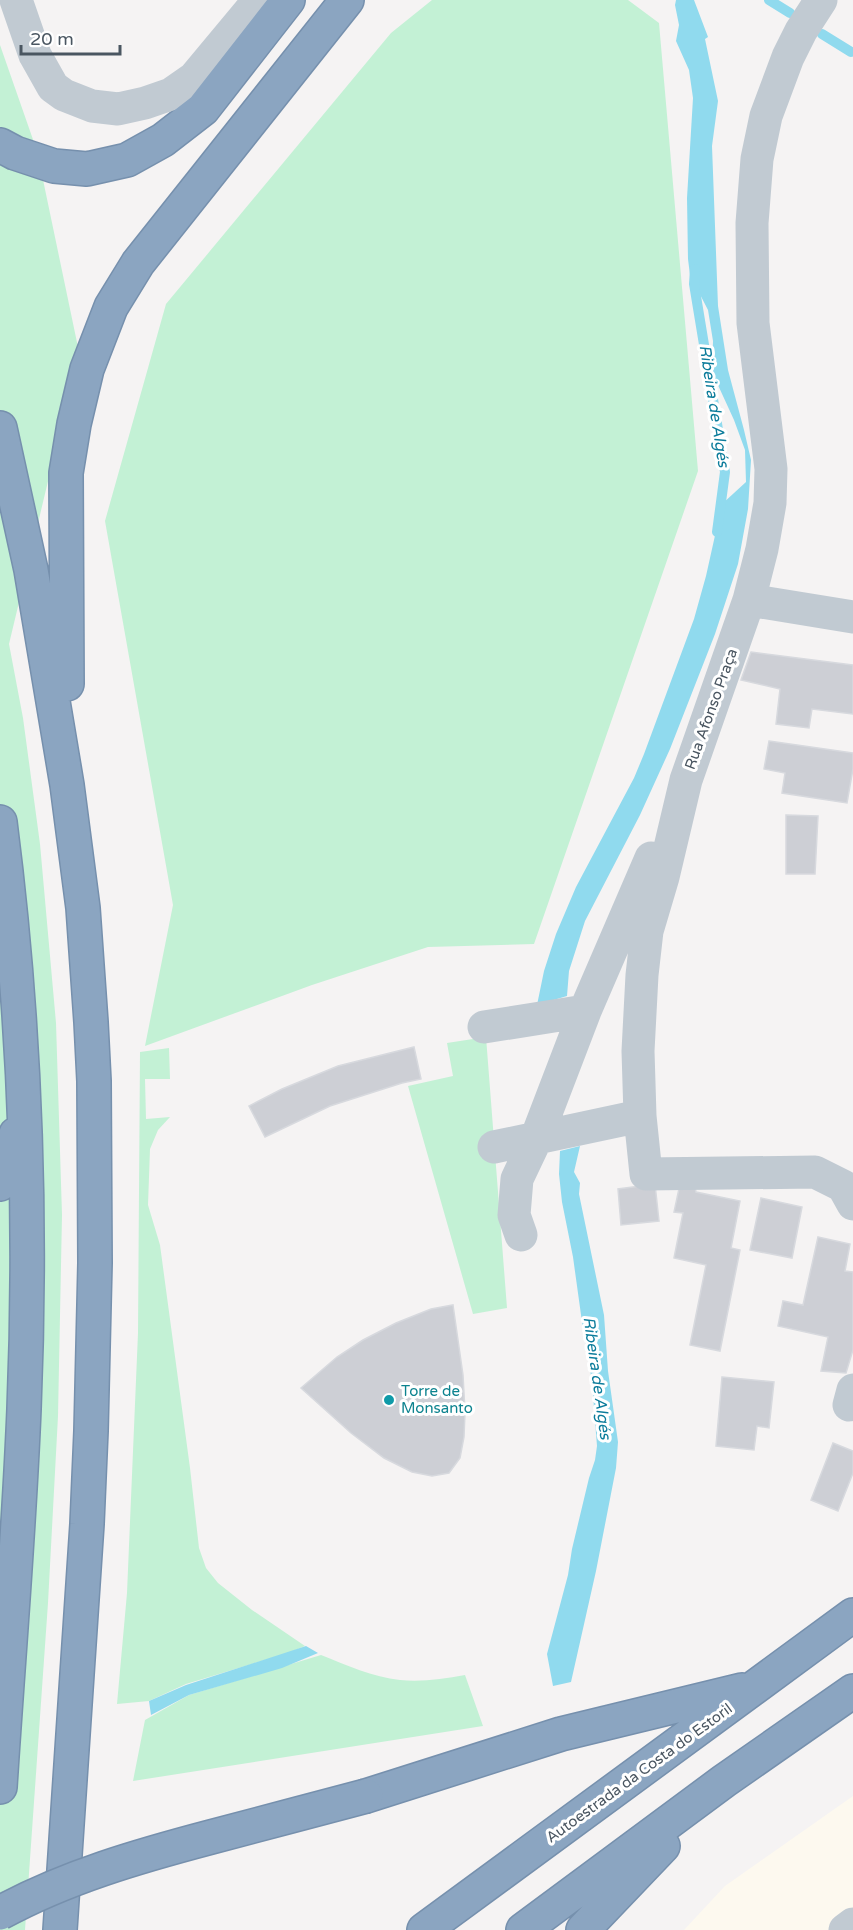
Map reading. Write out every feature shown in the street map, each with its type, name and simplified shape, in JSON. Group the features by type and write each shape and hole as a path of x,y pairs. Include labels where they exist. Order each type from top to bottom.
{"highway":[{"path":"0,145 15,153 54,166 87,169 127,160 163,140 203,109 288,0"},
{"path":"67,785 66,473 74,424 87,369 111,307 138,263 347,0"},
{"path":"0,428 31,570 67,785 83,908 91,1022 94,1114 94,1342 87,1524 60,1930"},
{"path":"0,822 17,988 26,1236 24,1409 0,1787"},
{"path":"0,1184 23,1109"},
{"name":"Autoestrada da Costa do Estoril","path":"424,1930 853,1615"},
{"path":"0,1913 23,1900 83,1876 149,1854 366,1796 561,1734 756,1687"},
{"path":"523,1930 724,1781 853,1691"},
{"path":"583,1930 724,1781"}],"street":[{"path":"16,0 35,54 53,87 64,95 93,106 118,109 171,94 194,78 258,0"},
{"name":"Rua Afonso Praça","path":"801,31 812,0"},
{"name":"Rua Afonso Praça","path":"821,0 788,57 766,116 757,159 752,223 753,324 771,469 770,502 762,549 749,600 686,780 663,877 647,931 638,1051 640,1116 646,1174 815,1172 843,1186 853,1204"},
{"path":"749,600 853,617"},
{"path":"521,1235 533,1208 538,1180 536,1139 585,1011 686,780"},
{"path":"484,1027 585,1011"},
{"path":"494,1147 640,1116"},
{"path":"845,1930 853,1924"}],"shaded area":[{"path":"853,1796 853,1930 684,1930 725,1886"}],"green space":[{"path":"432,0 628,0 659,23 698,471 534,944 428,947 312,985 145,1046 173,905 105,521 166,304 391,33"},
{"path":"0,45 37,151 79,352 9,644 23,718 40,844 56,1023 62,1215 58,1416 48,1603 25,1930 0,1930"},
{"path":"486,1037 507,1308 473,1314 408,1086 453,1076 447,1043"},
{"path":"169,1048 170,1079 145,1079 146,1119 170,1117 158,1130 150,1149 148,1205 160,1245 199,1548 206,1568 218,1583 252,1610 305,1646 186,1684 149,1701 117,1704 127,1593 138,1333 140,1052"},
{"path":"321,1655 350,1667 400,1680 433,1680 465,1675 483,1726 133,1781 145,1720 189,1695"}],"water":[{"path":"676,0 694,0 708,37 705,39 718,101 712,146 718,306 728,370 751,460 748,509 738,564 715,634 670,749 640,815 585,921 569,971 567,996 537,1005 544,971 556,934 576,887 634,778 694,619 722,504 746,482 745,450 712,372 713,341 708,310 690,275 687,198 693,98 689,70 676,41 679,25"},
{"path":"580,1146 574,1172 580,1183 579,1194 604,1315 608,1371 618,1442 616,1468 596,1571 571,1682 553,1686 547,1654 568,1575 572,1549 597,1446 592,1382 559,1174 560,1151"},
{"path":"306,1646 318,1653 282,1668 189,1695 151,1715 149,1701 186,1685"}],"building":[{"path":"751,652 853,665 853,714 812,709 809,728 776,724 780,689 741,680"},
{"path":"769,741 853,753 853,769 847,803 782,793 785,773 764,769"},
{"path":"786,815 818,816 815,874 786,874"},
{"path":"414,1047 421,1079 330,1106 265,1137 249,1106 282,1089 338,1066"},
{"path":"694,1183 696,1192 740,1201 731,1248 740,1250 720,1351 690,1345 706,1265 674,1258 683,1213 674,1212 680,1184"},
{"path":"655,1184 659,1221 621,1225 618,1189"},
{"path":"761,1198 802,1207 792,1258 750,1250"},
{"path":"818,1237 850,1244 845,1271 853,1272 853,1350 846,1373 821,1371 828,1337 778,1326 783,1301 803,1305"},
{"name":"Torre de Monsanto","path":"453,1305 463,1375 465,1412 460,1458 449,1473 432,1476 412,1472 384,1458 351,1433 301,1388 337,1357 363,1340 431,1309"},
{"path":"722,1377 774,1382 769,1428 757,1426 754,1450 716,1446"},
{"path":"833,1443 853,1451 853,1473 838,1511 811,1500"}],"waterway":[{"path":"769,0 790,13"},
{"path":"822,34 851,52"},
{"name":"Ribeira de Algés","path":"695,269 694,284 725,472 717,532"}],"place":[{"name":"Torre de Monsanto","path":"389,1400"}]}
